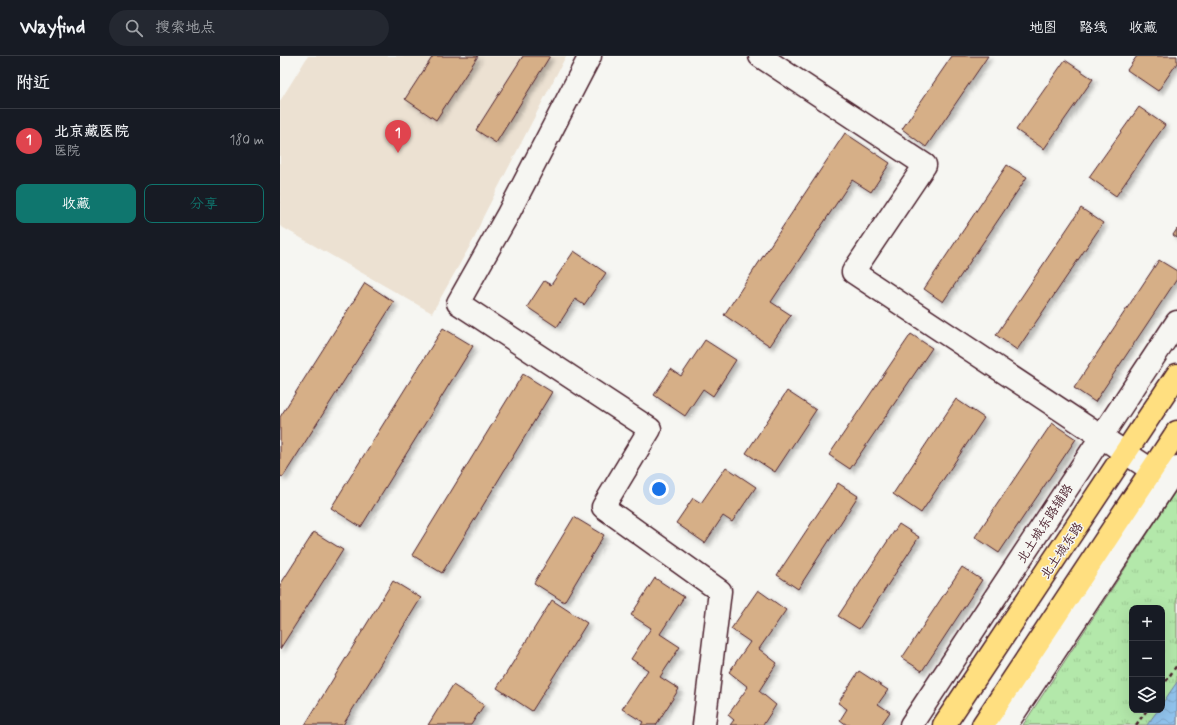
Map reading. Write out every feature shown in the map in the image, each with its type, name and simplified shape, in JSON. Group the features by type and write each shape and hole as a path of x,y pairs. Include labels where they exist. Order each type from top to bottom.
{"main road":[{"name":"北土城东路","path":"944,725 1177,375"},
{"path":"983,725 1165,473 1177,432"}],"street":[{"path":"590,56 507,216 458,303 650,429 603,507 720,591 704,725"},
{"path":"760,56 925,165 853,272 1125,453 1165,473 1006,725"},
{"name":"北土城东路辅路","path":"911,725 1177,322"}],"path":[{"path":"1165,683 1177,665"},
{"path":"1136,725 1145,713"}],"shaded area":[{"path":"308,56 566,56 483,217 475,237 432,313 280,226 280,101"}],"green space":[{"path":"1177,489 1177,725 1023,725"}],"water":[{"path":"1177,682 1177,725 1147,725 1156,713 1165,713 1165,700"}],"building":[{"path":"433,56 478,56 436,120 405,99"},
{"path":"523,56 550,56 496,143 476,130"},
{"path":"952,56 988,56 926,147 902,129"},
{"path":"1137,56 1177,56 1177,63 1158,91 1127,70"},
{"path":"1065,60 1093,79 1044,149 1016,130"},
{"path":"1139,107 1165,125 1116,196 1089,177"},
{"path":"845,133 890,163 871,192 852,180 771,302 791,315 770,346 724,315"},
{"path":"1007,165 1027,177 943,302 924,289"},
{"path":"1081,208 1103,223 1017,350 996,335"},
{"path":"1177,229 1177,238 1173,235"},
{"path":"574,251 606,273 584,305 575,299 557,327 527,307 544,281 551,285"},
{"path":"1159,260 1177,271 1177,279 1095,402 1074,388"},
{"path":"365,283 394,302 283,477 280,476 280,417"},
{"path":"443,328 473,346 361,527 331,508"},
{"path":"911,334 932,348 850,469 829,455"},
{"path":"705,340 736,360 713,396 703,389 685,416 654,395 671,369 681,376"},
{"path":"523,374 552,392 442,573 412,555"},
{"path":"787,391 816,410 775,472 746,453"},
{"path":"956,399 984,418 921,513 893,494"},
{"path":"1052,423 1076,439 999,553 975,537"},
{"path":"726,467 756,487 732,522 723,516 705,543 676,523 693,498 701,503"},
{"path":"838,483 858,496 798,589 777,575"},
{"path":"574,517 604,535 564,602 534,583"},
{"path":"899,524 919,537 859,629 838,616"},
{"path":"314,532 343,550 280,649 280,585"},
{"path":"962,567 982,580 922,671 902,658"},
{"path":"655,578 684,597 660,634 680,647 660,677 679,689 656,725 641,725 643,722 622,709 648,670 631,659 651,628 631,615"},
{"path":"393,581 421,598 343,725 305,725"},
{"path":"758,590 786,610 759,649 777,663 759,691 776,705 763,725 730,725 734,720 728,715 748,687 729,672 750,642 731,629"},
{"path":"552,600 587,623 532,711 497,688"},
{"path":"859,671 888,690 878,704 890,712 881,725 847,725 840,720 847,709 838,703"},
{"path":"453,685 484,705 471,725 428,725"}],"place":[{"name":"北京藏医院","path":"398,153"}]}
